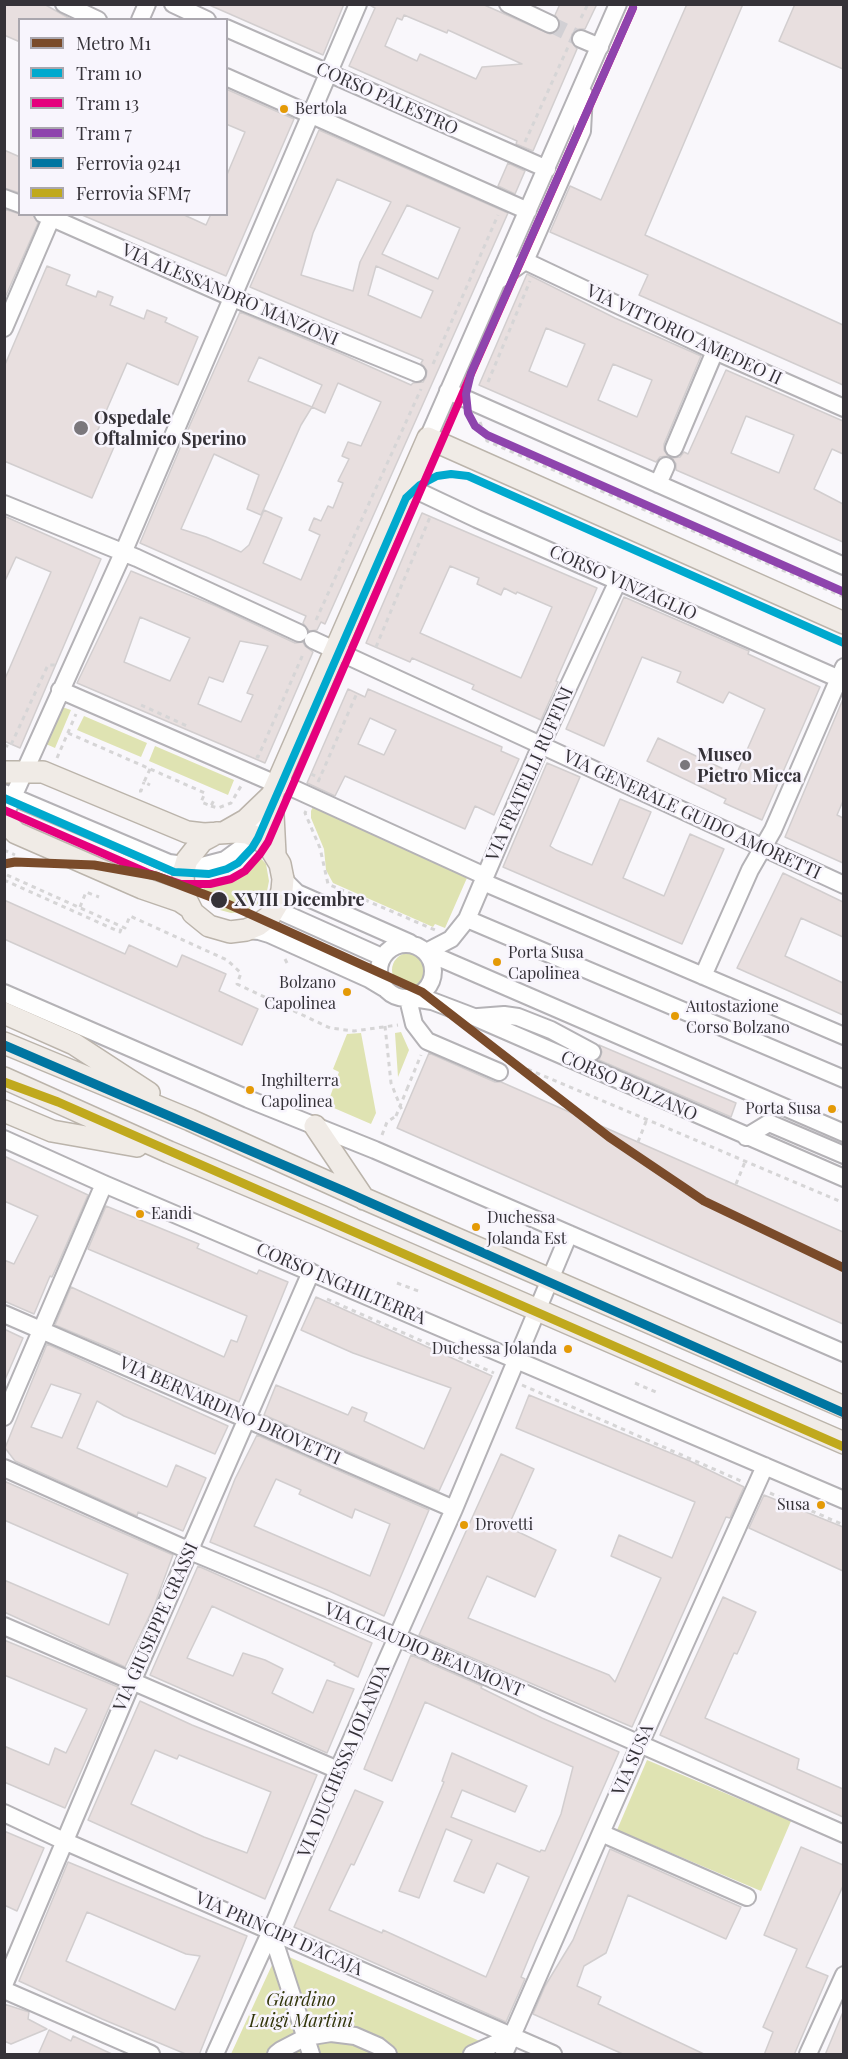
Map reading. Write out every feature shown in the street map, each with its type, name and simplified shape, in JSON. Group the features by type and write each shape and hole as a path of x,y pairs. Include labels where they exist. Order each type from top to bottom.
{"main road":[{"path":"275,787 278,859 283,879 282,891 275,909 262,923 246,930 230,932 216,929 198,918 187,901 182,883 189,858 202,841 246,820 275,787 428,438 843,623"},
{"path":"14,772 43,772 187,832 251,835 266,843 278,859"},
{"path":"4,819 16,833 142,888 187,901"},
{"path":"4,1013 74,1044 190,1120"},
{"path":"4,1043 190,1120 365,1199 843,1407"},
{"path":"4,1078 169,1152 843,1443"},
{"path":"4,1111 52,1131 169,1152"},
{"path":"315,1126 365,1199"}],"street":[{"path":"64,4 94,18"},
{"path":"141,18 147,4"},
{"path":"173,4 203,18"},
{"path":"4,819 14,772 60,690 123,553 229,296 358,4"},
{"path":"508,4 550,24"},
{"path":"428,438 618,4"},
{"name":"CORSO PALESTRO","path":"228,29 547,169"},
{"path":"576,41 600,46"},
{"path":"228,78 528,211"},
{"path":"495,283 531,263 582,131 585,80"},
{"path":"4,328 49,216"},
{"name":"VIA ALESSANDRO MANZONI","path":"49,216 419,381"},
{"name":"VIA VITTORIO AMEDEO II","path":"531,263 716,351 843,408"},
{"path":"674,448 716,351"},
{"path":"448,391 843,566"},
{"path":"658,484 666,466"},
{"name":"CORSO VINZAGLIO","path":"407,486 477,519 842,676"},
{"name":"VIA GENERALE GUIDO AMORETTI","path":"4,504 123,553 306,640 335,650 843,885"},
{"name":"VIA FRATELLI RUFFINI","path":"421,949 451,939 467,919 541,745 618,580"},
{"path":"703,976 750,870 763,848 842,676"},
{"path":"60,690 275,787 312,797 484,879 843,1036"},
{"path":"158,859 181,856 189,858 198,867 225,860 244,846 260,822 275,787"},
{"path":"9,795 158,859 177,878 187,901"},
{"path":"278,859 286,882 297,893 843,1133"},
{"path":"275,909 382,957"},
{"path":"467,919 843,1079"},
{"path":"246,930 269,934 369,979 395,996 410,998 427,988 432,979 433,967 421,949 398,945 389,949 382,957 378,973 384,987"},
{"path":"4,993 843,1353"},
{"path":"410,998 414,1024 427,1041 503,1066"},
{"name":"CORSO BOLZANO","path":"410,998 432,1001 474,1017 843,1178"},
{"path":"474,1017 504,1015 518,1017 551,1030 592,1052"},
{"path":"746,1137 769,1123 843,1155"},
{"name":"CORSO INGHILTERRA","path":"4,1139 308,1279 518,1359 843,1500"},
{"path":"4,1417 104,1184"},
{"name":"VIA DUCHESSA JOLANDA","path":"215,2055 454,1509 568,1234"},
{"name":"VIA GIUSEPPE GRASSI","path":"4,1985 132,1682 308,1279"},
{"name":"VIA BERNARDINO DROVETTI","path":"4,1314 454,1509"},
{"name":"VIA SUSA","path":"504,2055 765,1466"},
{"name":"VIA CLAUDIO BEAUMONT","path":"4,1468 190,1551 397,1637 843,1834"},
{"path":"4,1626 338,1770"},
{"name":"VIA PRINCIPI D'ACAJA","path":"4,1813 553,2055"},
{"path":"601,1833 747,1897"},
{"path":"271,1931 311,2055"},
{"path":"808,2055 837,2008 843,1975"},
{"path":"4,1990 151,2055"},
{"path":"276,2055 306,2037 331,2033 355,2036 378,2046 388,2055"},
{"path":"472,2055 512,2036"}],"path":[{"path":"581,18 588,4"},
{"path":"524,144 576,41"},
{"path":"433,364 502,205"},
{"path":"488,382 531,263"},
{"path":"316,620 419,381"},
{"path":"487,441 843,597"},
{"path":"376,647 430,517"},
{"path":"253,755 258,757 306,640"},
{"path":"4,745 10,747 48,665 56,665 61,671 68,672"},
{"path":"357,693 305,813 320,848 328,884 444,934"},
{"path":"55,762 83,700"},
{"path":"132,702 194,729"},
{"path":"68,733 205,793 201,802 212,806 214,800"},
{"path":"141,791 150,768"},
{"path":"311,774 321,778"},
{"path":"144,783 150,785"},
{"path":"4,850 15,855"},
{"path":"7,875 125,928 130,916 227,960 241,973 237,984 330,1028 354,1031 414,1024"},
{"path":"4,880 120,932 122,926"},
{"path":"80,907 89,886"},
{"path":"86,892 99,897"},
{"path":"151,934 154,927"},
{"path":"385,1026 391,1083 403,1113"},
{"path":"380,1141 387,1122 396,1116 427,1041"},
{"path":"503,1066 647,1119 843,1203"},
{"path":"638,1142 647,1119"},
{"path":"736,1184 745,1162"},
{"path":"308,1279 344,1308 843,1525"},
{"path":"397,1283 421,1292"},
{"path":"635,1383 658,1393"}],"green space":[{"path":"62,707 71,710 55,748 46,744"},
{"path":"84,716 147,743 141,757 77,730"},
{"path":"155,746 234,780 228,795 149,761"},
{"path":"315,802 470,871 445,928 435,924 433,927 333,883 326,870 324,849 311,818"},
{"path":"258,855 266,864 269,881 267,891 257,905 243,912 231,913 211,904 203,885 221,882 237,875"},
{"path":"409,953 421,958 426,970 421,982 409,987 397,982 392,970 397,958"},
{"path":"401,1032 409,1050 398,1077 395,1033"},
{"path":"361,1033 376,1113 371,1124 327,1105 339,1072 333,1069 347,1034"},
{"path":"647,1760 791,1821 761,1891 617,1830"},
{"name":"Giardino Luigi Martini","path":"278,1952 491,2046 487,2054 231,2054"}],"building":[{"path":"4,4 44,4 68,18 18,18 18,41 4,35"},
{"path":"207,4 344,4 323,55"},
{"path":"368,4 482,4 550,34 560,28 555,15 560,4 597,4 585,29 579,29 572,34 571,41 577,49 533,151 516,144 517,141 349,66 375,8","holes":["404,15 447,33 448,30 522,64 482,67 476,79 420,54 417,61 385,46 397,18 402,20"]},
{"path":"687,4 743,4 645,235 843,325 843,385 639,295 648,275 550,232 570,186 601,200"},
{"path":"795,4 843,4 843,69 779,41"},
{"path":"228,90 294,119 226,276 84,216 186,216 206,225 210,216 228,216 228,172 245,132 228,125"},
{"path":"319,130 508,213 325,624 321,622 317,630 309,631 303,623 306,616 140,543 189,427 240,312 411,385 423,382 427,371 421,363 423,360 250,287","holes":["337,179 391,202 360,262 353,291 301,275 313,233","407,205 460,228 438,279 382,254","376,266 433,291 421,318 368,295","259,357 322,385 312,407 248,381","338,383 381,402 361,446 348,442 342,456 349,459 338,481 343,483 333,508 328,506 321,521 314,518 309,530 320,535 301,580 263,563 282,518 264,510 249,545 241,552 181,529 214,454 259,475 247,509 261,515 301,425 312,407 325,413"]},
{"path":"4,150 18,156 18,192 4,188"},
{"path":"508,163 525,171 515,194 498,186"},
{"path":"4,209 18,213 18,216 34,216 38,223 4,300"},
{"name":"Ospedale Oftalmico Sperino","path":"47,266 70,275 66,285 96,297 98,291 113,297 110,305 144,319 147,310 167,318 165,322 198,337 178,385 127,363 94,439 114,447 92,498 4,461 4,367"},
{"path":"527,274 615,318 701,356 664,444 664,450 668,456 660,457 656,462 479,385","holes":["546,328 585,344 567,387 529,371","613,364 652,380 637,417 598,400"]},
{"path":"726,370 843,421 843,454 832,449 814,489 843,504 843,542 676,470 676,464 672,458 680,457 684,452 688,454","holes":["746,416 794,435 779,473 731,453"]},
{"path":"422,513 597,588 541,720 472,689 474,685 412,658 410,662 366,643","holes":["450,566 479,578 477,584 501,595 504,588 552,607 521,678 420,633"]},
{"path":"4,516 101,559 20,748 4,741 4,681 51,572 16,557 4,583"},
{"path":"131,571 216,606 295,643 303,642 313,652 265,763 77,683","holes":["140,617 190,638 170,681 124,662","240,641 268,646 247,693 253,695 241,722 198,704 209,677 223,682"]},
{"path":"624,597 749,651 748,654 820,687 762,820 724,803 726,799 647,761 658,738 736,775 765,709 729,692 723,703 677,682 681,672 642,657 604,746 566,729"},
{"path":"348,689 365,697 368,689 502,747 501,751 519,759 494,815 475,806 465,829 345,776 335,796 307,783","holes":["370,718 396,730 384,755 358,744"]},
{"path":"843,699 843,801 837,815 843,818 843,863 785,837"},
{"path":"547,763 580,777 550,846 556,850 592,865 620,799 651,812 623,878 664,896 690,834 724,849 682,944 503,867"},
{"path":"783,873 843,902 843,937 801,918 785,956 843,983 843,1015 737,968"},
{"path":"4,900 125,954 129,945 177,967 182,955 226,974 219,991 258,1009 242,1045 4,939"},
{"path":"599,1045 736,1103 731,1117 599,1060 602,1052"},
{"path":"429,1053 495,1082 501,1082 843,1232 843,1324 397,1128"},
{"path":"4,1156 88,1195 34,1314 4,1301 4,1260 14,1264 38,1216 4,1201"},
{"path":"106,1206 199,1244 197,1248 257,1274 259,1270 288,1282 239,1402 55,1325 71,1287 224,1357 231,1340 237,1342 247,1316 88,1249"},
{"path":"316,1297 492,1376 439,1491 264,1415 276,1385 348,1415 352,1407 367,1413 364,1421 424,1449 451,1388 353,1353 301,1330"},
{"path":"4,1329 23,1338 4,1382"},
{"path":"47,1344 228,1426 215,1454 124,1416 97,1401 77,1448 167,1487 176,1465 206,1478 183,1531 138,1512 137,1516 15,1461 5,1448","holes":["51,1384 81,1394 62,1438 31,1427"]},
{"path":"529,1395 690,1461 744,1487 730,1518 726,1517 632,1727 419,1635 501,1454 534,1469 508,1527 556,1550 535,1597 487,1576 468,1618 609,1675 615,1682 661,1578 611,1556 619,1535 672,1558 695,1502 516,1428"},
{"path":"257,1435 429,1510 384,1616 210,1542 235,1479","holes":["276,1479 301,1490 299,1494 352,1518 355,1509 390,1524 370,1576 254,1526"]},
{"path":"4,1481 173,1555 154,1606 125,1667 4,1612 4,1580 109,1625 128,1574 4,1520"},
{"path":"764,1495 843,1527 843,1571 749,1528"},
{"path":"198,1566 372,1643 358,1677 334,1665 335,1663 212,1606 187,1658 233,1676 243,1653 265,1660 283,1669 272,1693 313,1713 327,1680 354,1689 327,1753 150,1675"},
{"path":"723,1597 756,1612 737,1654 734,1653 705,1718 799,1759 797,1769 843,1789 843,1817 660,1735"},
{"path":"4,1640 118,1687 65,1808 4,1782 4,1746 49,1765 55,1748 66,1753 87,1709 4,1675"},
{"path":"411,1655 482,1686 481,1688 542,1718 619,1752 535,1943 521,1977 525,1979 506,2022 294,1927 355,1790 383,1802 354,1865 351,1864 329,1910 382,1933 383,1930 486,1977 529,1877 497,1863 484,1893 454,1881 472,1840 446,1829 419,1898 399,1891 444,1782 442,1781 452,1753 527,1786 515,1812 462,1790 451,1817 540,1852 545,1851 561,1814 573,1767 425,1702 392,1781 364,1769"},
{"path":"140,1701 192,1725 317,1775 265,1899 88,1820","holes":["155,1750 177,1759 179,1755 271,1792 247,1853 204,1837 131,1804"]},
{"path":"4,1831 44,1848 17,1911 4,1905"},
{"path":"801,1847 843,1865 843,1886 806,1967 828,1976 794,2055 764,2055 773,2032 763,2027 797,1949 764,1935"},
{"path":"610,1849 741,1907 726,1939 628,1895 606,1953 584,1966 577,1986 601,1997 598,2004 706,2055 625,2055 533,2014 545,1986 573,1940"},
{"path":"68,1862 247,1936 199,2055 188,2055 19,1981","holes":["87,1912 186,1954 200,1956 175,2010 66,1961"]},
{"path":"4,2004 29,2012 28,2019 47,2029 11,2044 4,2041"},
{"path":"843,2012 843,2055 825,2055"},
{"path":"49,2030 71,2041 73,2036 114,2055 38,2055"}],"tunnel":[{"path":"550,24 581,39"}],"metro line":[{"name":"M1","path":"4,864 15,862 94,865 156,876 219,900 422,992 609,1137 704,1201 844,1268"}],"tram line":[{"name":"13","path":"4,810 148,873 181,884 210,884 231,879 245,871 260,854 268,842 633,8"},
{"name":"7","path":"633,8 471,373 466,394 468,413 475,426 487,435 844,592"},
{"name":"10","path":"4,798 174,872 209,874 238,863 258,838 406,498 420,485 437,476 451,474 468,476 844,643"}],"rail line":[{"name":"9241","path":"4,1045 344,1191 844,1413"},
{"name":"SFM7","path":"4,1082 58,1102 844,1447"}],"place":[{"name":"Bertola","path":"284,109"},
{"name":"Ospedale Oftalmico Sperino","path":"81,428"},
{"name":"Museo Pietro Micca","path":"685,765"},
{"name":"XVIII Dicembre","path":"219,900"},
{"name":"Porta Susa Capolinea","path":"497,962"},
{"name":"Bolzano Capolinea","path":"347,992"},
{"name":"Autostazione Corso Bolzano","path":"675,1016"},
{"name":"Inghilterra Capolinea","path":"250,1090"},
{"name":"Porta Susa","path":"832,1109"},
{"name":"Eandi","path":"140,1214"},
{"name":"Duchessa Jolanda Est","path":"476,1227"},
{"name":"Duchessa Jolanda","path":"568,1349"},
{"name":"Susa","path":"821,1505"},
{"name":"Drovetti","path":"464,1525"}]}
